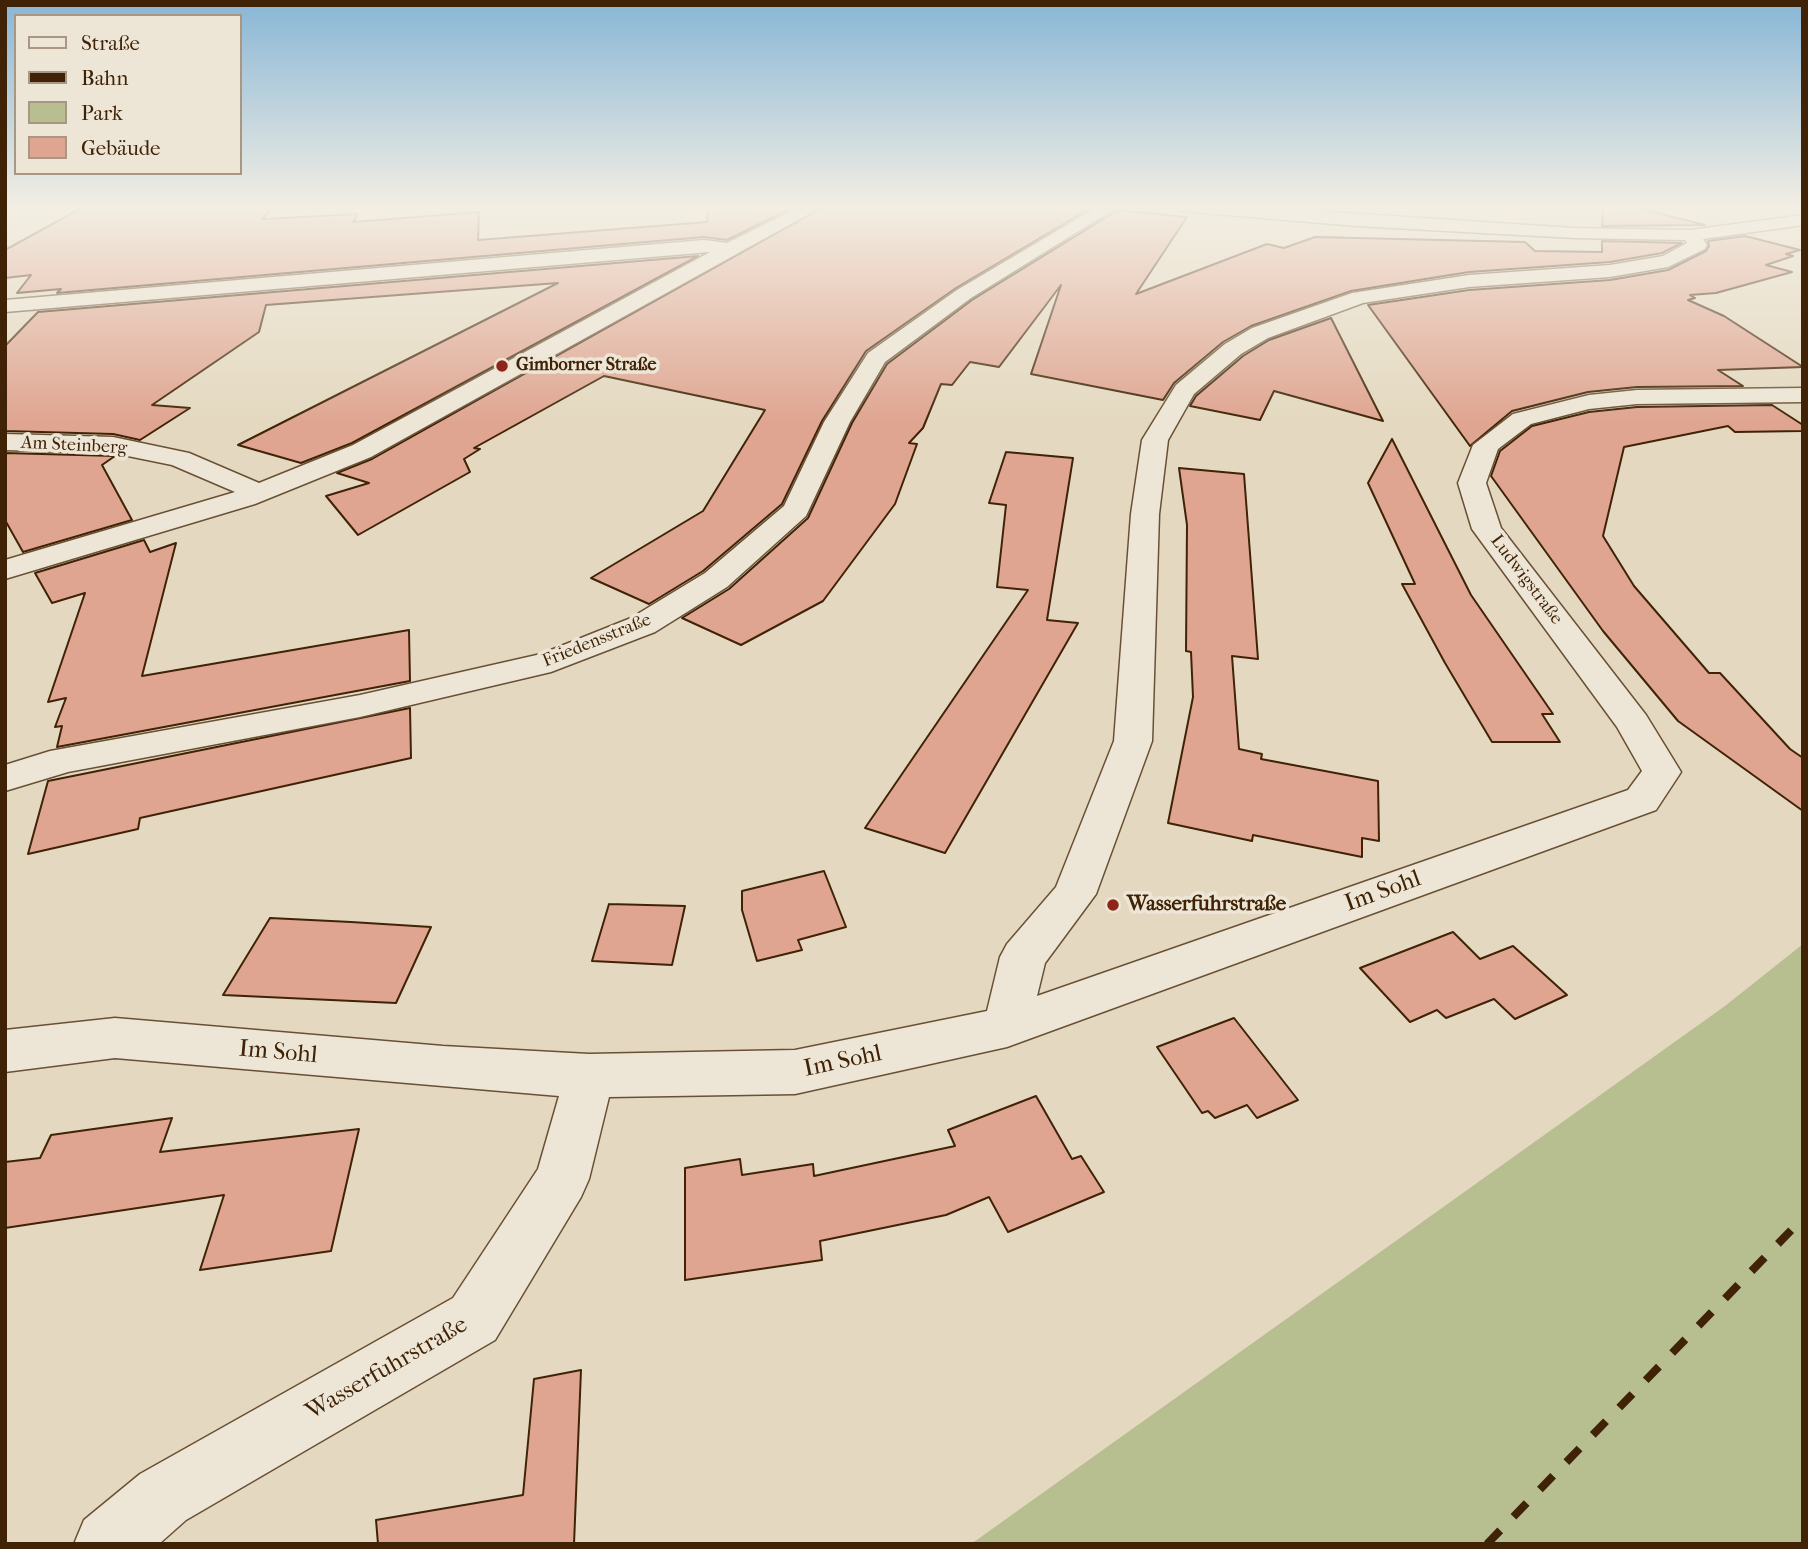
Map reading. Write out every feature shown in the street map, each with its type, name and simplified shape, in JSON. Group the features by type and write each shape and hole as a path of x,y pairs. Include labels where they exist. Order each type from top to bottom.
{"street":[{"path":"5,306 328,278"},
{"path":"5,569 260,493 362,451 677,278"},
{"name":"Friedensstraße","path":"5,778 63,760 360,706 551,663 643,625 716,580 796,510 837,422 876,358 964,294 990,278"},
{"path":"1007,1027 1023,957 1074,894 1133,741 1145,514 1155,440 1184,390 1233,349 1260,332 1359,297 1507,278"},
{"name":"Ludwigstraße","path":"1642,800 1662,772 1633,723 1488,529 1472,483 1486,445 1522,419 1589,402 1637,397 1803,395"},
{"name":"Am Steinberg","path":"5,442 113,445 180,459 260,493"},
{"name":"Im Sohl","path":"5,1051 115,1038 443,1067 589,1076 795,1072 1007,1027 1642,800"},
{"name":"Wasserfuhrstraße","path":"108,1544 163,1497 474,1319 562,1179 589,1076"}],"green space":[{"path":"1803,944 1803,1544 971,1544 1725,1006"}],"building":[{"path":"28,278 227,278 57,293 61,289 17,293"},
{"path":"435,278 657,278 352,443 301,463 238,445 558,283 266,305 259,332 152,405 190,408 140,440 113,434 5,431 5,346 38,312"},
{"path":"696,278 972,278 866,351 822,421 782,504 703,571 649,604 591,578 703,511 765,410 604,376 474,448 480,449 464,459 470,472 358,535 326,496 369,483 337,473 372,459"},
{"path":"1007,278 1146,278 1136,294 1177,278 1430,278 1351,291 1251,326 1223,342 1174,383 1163,400 1031,374 1061,285 999,367 970,362 952,385 941,384 923,428 909,443 917,444 895,504 823,601 741,645 682,618 729,589 808,518 852,423 887,364 972,300"},
{"path":"1769,278 1716,293 1690,295 1695,298 1688,300 1724,316 1803,367 1718,370 1743,386 1637,387 1588,392 1512,411 1470,446 1368,305 1469,290 1610,280"},
{"path":"1331,318 1383,421 1274,391 1260,420 1190,406 1196,396 1243,356 1269,340"},
{"path":"1772,405 1803,425 1803,431 1735,432 1728,426 1624,447 1603,536 1634,586 1709,673 1720,673 1790,749 1803,758 1803,811 1678,721 1603,631 1491,476 1500,451 1532,426 1589,412 1637,407"},
{"path":"1392,439 1471,595 1553,714 1542,714 1560,742 1492,742 1445,663 1402,584 1415,584 1368,483"},
{"path":"1006,452 1073,458 1047,620 1078,623 945,853 865,828 1028,590 997,587 1006,505 989,503"},
{"path":"5,453 115,456 102,465 132,520 23,552 5,520"},
{"path":"1179,468 1244,474 1258,659 1232,656 1239,749 1262,754 1261,759 1378,781 1379,841 1362,838 1362,857 1253,835 1252,841 1168,823 1193,697 1191,652 1186,651 1187,525"},
{"path":"144,540 150,552 176,543 142,676 409,630 410,681 57,747 62,726 55,727 66,698 48,702 85,593 52,603 35,573"},
{"path":"410,708 411,758 140,818 138,829 28,854 48,781"},
{"path":"824,871 846,927 798,940 802,950 757,961 742,910 742,891"},
{"path":"609,904 685,906 672,965 592,961"},
{"path":"270,918 431,927 396,1003 223,995"},
{"path":"1453,932 1480,959 1513,946 1567,995 1515,1019 1494,999 1446,1018 1437,1010 1410,1022 1360,968"},
{"path":"1234,1018 1298,1100 1257,1118 1247,1105 1215,1118 1208,1111 1202,1113 1157,1047"},
{"path":"1036,1096 1072,1159 1081,1156 1104,1192 1008,1232 989,1197 946,1215 820,1241 822,1260 685,1280 685,1168 740,1159 742,1175 813,1164 814,1176 955,1146 948,1130"},
{"path":"172,1118 160,1152 359,1129 331,1251 200,1270 224,1195 5,1228 5,1162 40,1158 51,1135"},
{"path":"581,1370 574,1544 378,1544 376,1520 523,1495 534,1379"}],"railway":[{"path":"1487,1544 1803,1218"}],"place":[{"name":"Gimborner Straße","path":"502,366"},
{"name":"Wasserfuhrstraße","path":"1113,905"}]}
